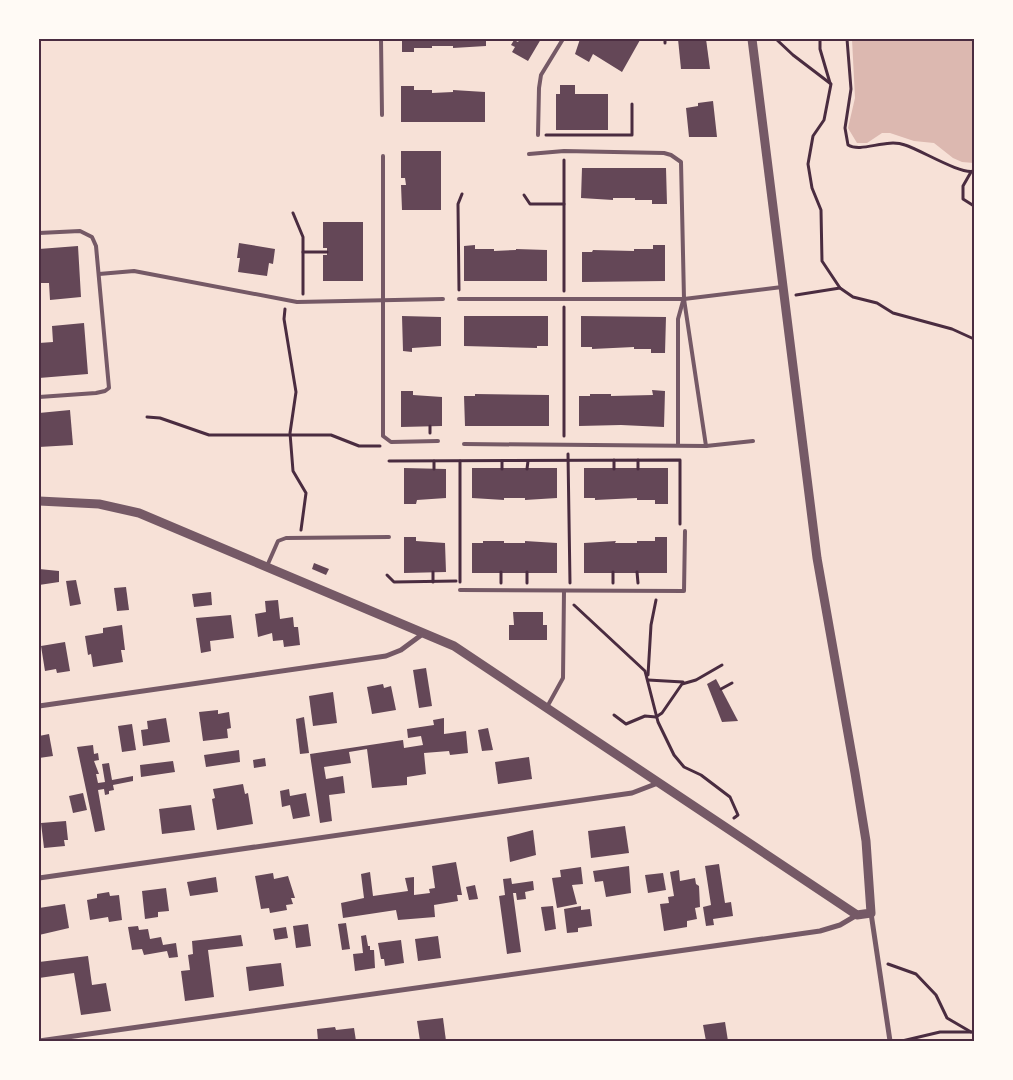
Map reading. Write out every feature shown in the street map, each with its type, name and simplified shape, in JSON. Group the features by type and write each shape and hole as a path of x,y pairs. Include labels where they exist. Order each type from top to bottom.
{"street":[{"path":"752,39 817,558 866,841 871,913 890,1041"},
{"path":"41,499 99,504 126,509 162,522 424,633 469,655 858,915"},
{"path":"39,706 386,656 401,650 424,633"},
{"path":"39,878 632,793 660,782"},
{"path":"39,1041 820,931 840,925 858,915 871,913"}],"lane":[{"path":"381,39 382,114"},
{"path":"538,135 539,88 542,75 563,39"},
{"path":"528,154 564,151 664,153 671,155 681,162 684,299 706,446"},
{"path":"383,156 383,436 390,442 438,441"},
{"path":"39,233 73,231 87,233 92,237 96,246 109,388 96,393 39,397"},
{"path":"99,274 134,272 303,302 443,299"},
{"path":"459,299 684,299 782,287"},
{"path":"678,445 678,319 684,299"},
{"path":"464,444 706,446 753,441"},
{"path":"460,590 684,591 685,531"},
{"path":"267,566 278,541 286,538 389,537"},
{"path":"547,707 563,678 564,591"}],"path":[{"path":"776,39 793,55 831,84"},
{"path":"820,39 820,49 831,84 824,120 813,136 808,164 810,182 821,210 822,261 840,288 853,297 877,303 893,313 952,329 974,339"},
{"path":"847,39 851,89 845,128 845,137 848,145 861,148 894,142 972,172 963,186 963,199 974,206"},
{"path":"538,135 632,135 632,104"},
{"path":"564,151 564,436 570,460 570,591"},
{"path":"459,299 458,204 462,194"},
{"path":"524,195 530,204 564,204"},
{"path":"293,213 303,237 303,302"},
{"path":"303,252 328,252"},
{"path":"783,297 840,288"},
{"path":"286,300 284,319 296,392 290,436 294,475 306,493 301,517 301,538"},
{"path":"147,417 175,423 209,435 331,435 359,446 378,446 390,442"},
{"path":"614,460 614,469"},
{"path":"638,460 638,469"},
{"path":"389,461 680,460 680,526 685,531"},
{"path":"434,461 434,469"},
{"path":"460,461 460,590"},
{"path":"502,461 502,469"},
{"path":"527,469 528,461"},
{"path":"433,572 433,582"},
{"path":"387,575 394,582 460,581"},
{"path":"656,591 655,610 651,625 648,676 656,717 674,755 684,767 701,775 730,797 738,815"},
{"path":"564,596 648,676"},
{"path":"648,680 685,682 696,680 722,665"},
{"path":"614,715 626,724 645,716 656,717 662,713 685,682"},
{"path":"721,689 732,683"},
{"path":"888,964 916,974 936,995 947,1018 972,1032"},
{"path":"902,1041 940,1032 972,1032"}],"shaded area":[{"path":"852,39 974,39 974,163 962,162 953,158 934,143 914,141 890,133 882,133 867,143 857,143 848,128 855,98"}],"building":[{"path":"402,39 486,39 486,46 453,48 453,46 432,46 432,48 414,48 414,52 402,52"},
{"path":"520,39 541,39 528,61 512,52 515,47 511,45 514,40 518,42"},
{"path":"580,39 640,40 622,72 593,54 589,62 575,54"},
{"path":"678,39 706,39 710,69 681,69"},
{"path":"560,85 575,85 575,94 608,94 608,130 556,130 556,94 560,94"},
{"path":"401,86 414,86 414,90 432,90 432,93 453,92 453,90 485,92 485,122 401,122"},
{"path":"713,101 717,137 689,137 686,108 698,106 698,103"},
{"path":"401,151 441,151 441,210 402,210 401,185 406,185 405,178 401,178"},
{"path":"582,168 666,168 667,204 652,204 652,200 635,200 635,198 613,198 613,200 581,198"},
{"path":"323,222 363,222 363,281 323,281 323,255 327,255 327,248 323,248"},
{"path":"239,243 275,249 273,264 269,263 267,276 238,272 240,258 237,258"},
{"path":"475,245 475,249 494,249 494,251 516,249 547,250 547,281 464,281 464,246"},
{"path":"653,245 665,245 665,281 582,282 582,252 592,252 593,250 634,251 634,249 653,249"},
{"path":"78,246 81,297 50,300 49,283 39,283 39,249"},
{"path":"402,316 441,317 441,346 412,348 412,352 403,351"},
{"path":"464,316 548,316 548,346 537,346 537,348 464,346"},
{"path":"581,316 666,317 665,353 651,353 651,349 634,349 634,347 592,349 592,347 581,347"},
{"path":"84,323 88,374 39,378 39,343 53,342 52,326"},
{"path":"652,390 665,391 664,427 579,426 579,396 590,396 590,394 611,394 611,396 653,395"},
{"path":"401,391 413,391 413,395 442,397 442,426 401,427"},
{"path":"475,394 549,395 549,426 465,426 464,396 475,396"},
{"path":"70,410 73,445 39,447 39,413"},
{"path":"404,468 446,469 446,498 417,500 416,504 404,504"},
{"path":"472,468 557,468 557,498 525,500 525,498 504,498 504,500 472,498"},
{"path":"584,468 668,468 668,504 655,504 655,500 637,500 637,498 595,500 595,498 584,498"},
{"path":"404,537 416,537 416,541 445,543 446,572 404,573"},
{"path":"655,537 667,537 667,573 584,573 584,543 616,541 615,543 637,543 637,541 655,541"},
{"path":"483,541 557,543 557,573 472,573 472,543 483,543"},
{"path":"314,563 329,569 326,575 312,569"},
{"path":"39,569 59,571 59,582 39,585"},
{"path":"76,580 81,604 70,606 66,581"},
{"path":"126,587 129,610 117,611 114,588"},
{"path":"211,592 212,605 194,607 192,594"},
{"path":"278,600 280,619 293,617 294,627 298,627 300,645 284,647 283,640 273,641 272,633 258,637 255,614 266,612 265,601"},
{"path":"513,612 543,612 543,625 547,625 547,640 509,640 509,625 514,625"},
{"path":"231,615 234,638 210,641 211,651 201,653 196,618"},
{"path":"122,625 125,650 121,650 123,662 93,667 91,654 88,655 85,636 103,633 103,628"},
{"path":"65,642 70,671 57,673 56,669 45,671 41,646"},
{"path":"426,668 432,706 419,708 413,670"},
{"path":"716,679 738,721 722,722 707,684"},
{"path":"383,684 384,688 391,686 396,710 372,714 367,687"},
{"path":"333,692 337,723 313,726 309,696"},
{"path":"218,710 218,714 229,712 231,728 227,729 228,738 203,741 199,712"},
{"path":"304,717 309,753 300,754 296,719"},
{"path":"166,718 170,742 143,746 141,730 148,729 147,721"},
{"path":"444,718 444,734 466,731 468,753 450,755 449,751 424,753 426,774 407,777 407,785 372,788 367,749 349,752 351,763 324,767 326,779 343,776 345,793 329,795 332,821 320,823 310,754 403,740 404,748 423,745 421,736 408,738 407,729 434,725 433,720"},
{"path":"132,724 136,750 122,752 118,726"},
{"path":"488,728 493,750 482,751 478,730"},
{"path":"49,734 53,756 39,758 39,736"},
{"path":"93,745 94,754 98,753 99,760 94,761 99,774 96,774 98,783 105,782 102,764 109,763 112,780 133,776 133,781 113,785 114,790 109,791 109,794 105,795 104,789 98,790 105,830 95,832 77,747"},
{"path":"239,750 240,762 206,767 204,755"},
{"path":"529,757 532,779 498,784 495,762"},
{"path":"265,758 266,766 254,768 253,760"},
{"path":"173,761 175,772 141,777 140,765"},
{"path":"243,784 245,794 248,793 253,824 217,830 212,799 215,798 213,789"},
{"path":"289,789 290,796 306,793 310,816 293,819 290,805 282,807 280,791"},
{"path":"83,793 87,810 73,813 69,796"},
{"path":"191,805 195,830 162,834 159,809"},
{"path":"66,821 68,840 64,840 65,846 44,848 41,823"},
{"path":"625,826 629,853 591,858 588,831"},
{"path":"533,830 536,855 510,862 507,837"},
{"path":"456,862 462,895 457,895 458,901 434,905 435,917 398,920 396,910 343,918 341,903 364,898 361,874 370,872 373,896 408,891 405,878 414,877 414,895 430,893 429,889 435,888 432,866"},
{"path":"719,864 725,903 731,902 733,916 713,919 714,925 706,926 703,907 711,905 705,866"},
{"path":"629,866 631,893 606,897 603,881 595,882 593,871"},
{"path":"581,867 583,884 572,885 577,904 557,908 552,878 561,877 560,870"},
{"path":"679,870 680,881 695,878 696,884 699,886 700,907 695,908 697,919 687,921 687,927 664,931 660,904 669,903 668,897 674,896 670,872"},
{"path":"273,873 274,879 288,876 295,898 291,898 293,904 286,905 287,910 270,913 269,908 261,909 255,876"},
{"path":"663,873 666,890 648,893 645,875"},
{"path":"216,877 218,892 190,896 187,882"},
{"path":"511,878 512,884 533,881 534,890 525,892 526,899 517,900 516,893 513,893 521,952 507,954 499,896 505,895 503,879"},
{"path":"475,885 478,899 469,900 466,887"},
{"path":"166,888 169,911 158,912 158,917 145,919 142,891"},
{"path":"109,892 110,896 119,895 122,920 109,922 108,917 90,920 87,900 97,898 97,894"},
{"path":"65,904 69,928 39,935 39,908"},
{"path":"553,906 556,929 545,931 541,907"},
{"path":"581,906 581,910 590,909 592,926 578,928 578,932 567,933 564,909"},
{"path":"346,923 350,949 342,950 338,924"},
{"path":"308,924 311,946 296,948 293,926"},
{"path":"138,926 139,930 148,929 150,939 161,937 163,945 176,943 178,957 169,958 167,951 144,955 142,949 132,950 128,927"},
{"path":"286,927 288,938 275,940 273,929"},
{"path":"241,935 243,946 208,950 214,997 185,1001 181,971 190,970 188,955 193,954 192,941"},
{"path":"366,935 370,950 374,950 375,968 355,971 353,954 363,953 361,936"},
{"path":"438,936 441,958 418,961 415,939"},
{"path":"401,940 404,963 385,966 384,959 381,959 378,943"},
{"path":"88,956 92,985 106,983 111,1011 81,1015 74,973 39,978 39,962"},
{"path":"281,963 284,986 249,991 246,967"},
{"path":"443,1018 446,1041 420,1041 417,1021"},
{"path":"725,1022 728,1041 706,1041 703,1025"},
{"path":"335,1027 336,1030 354,1028 356,1041 318,1041 317,1029"}]}
